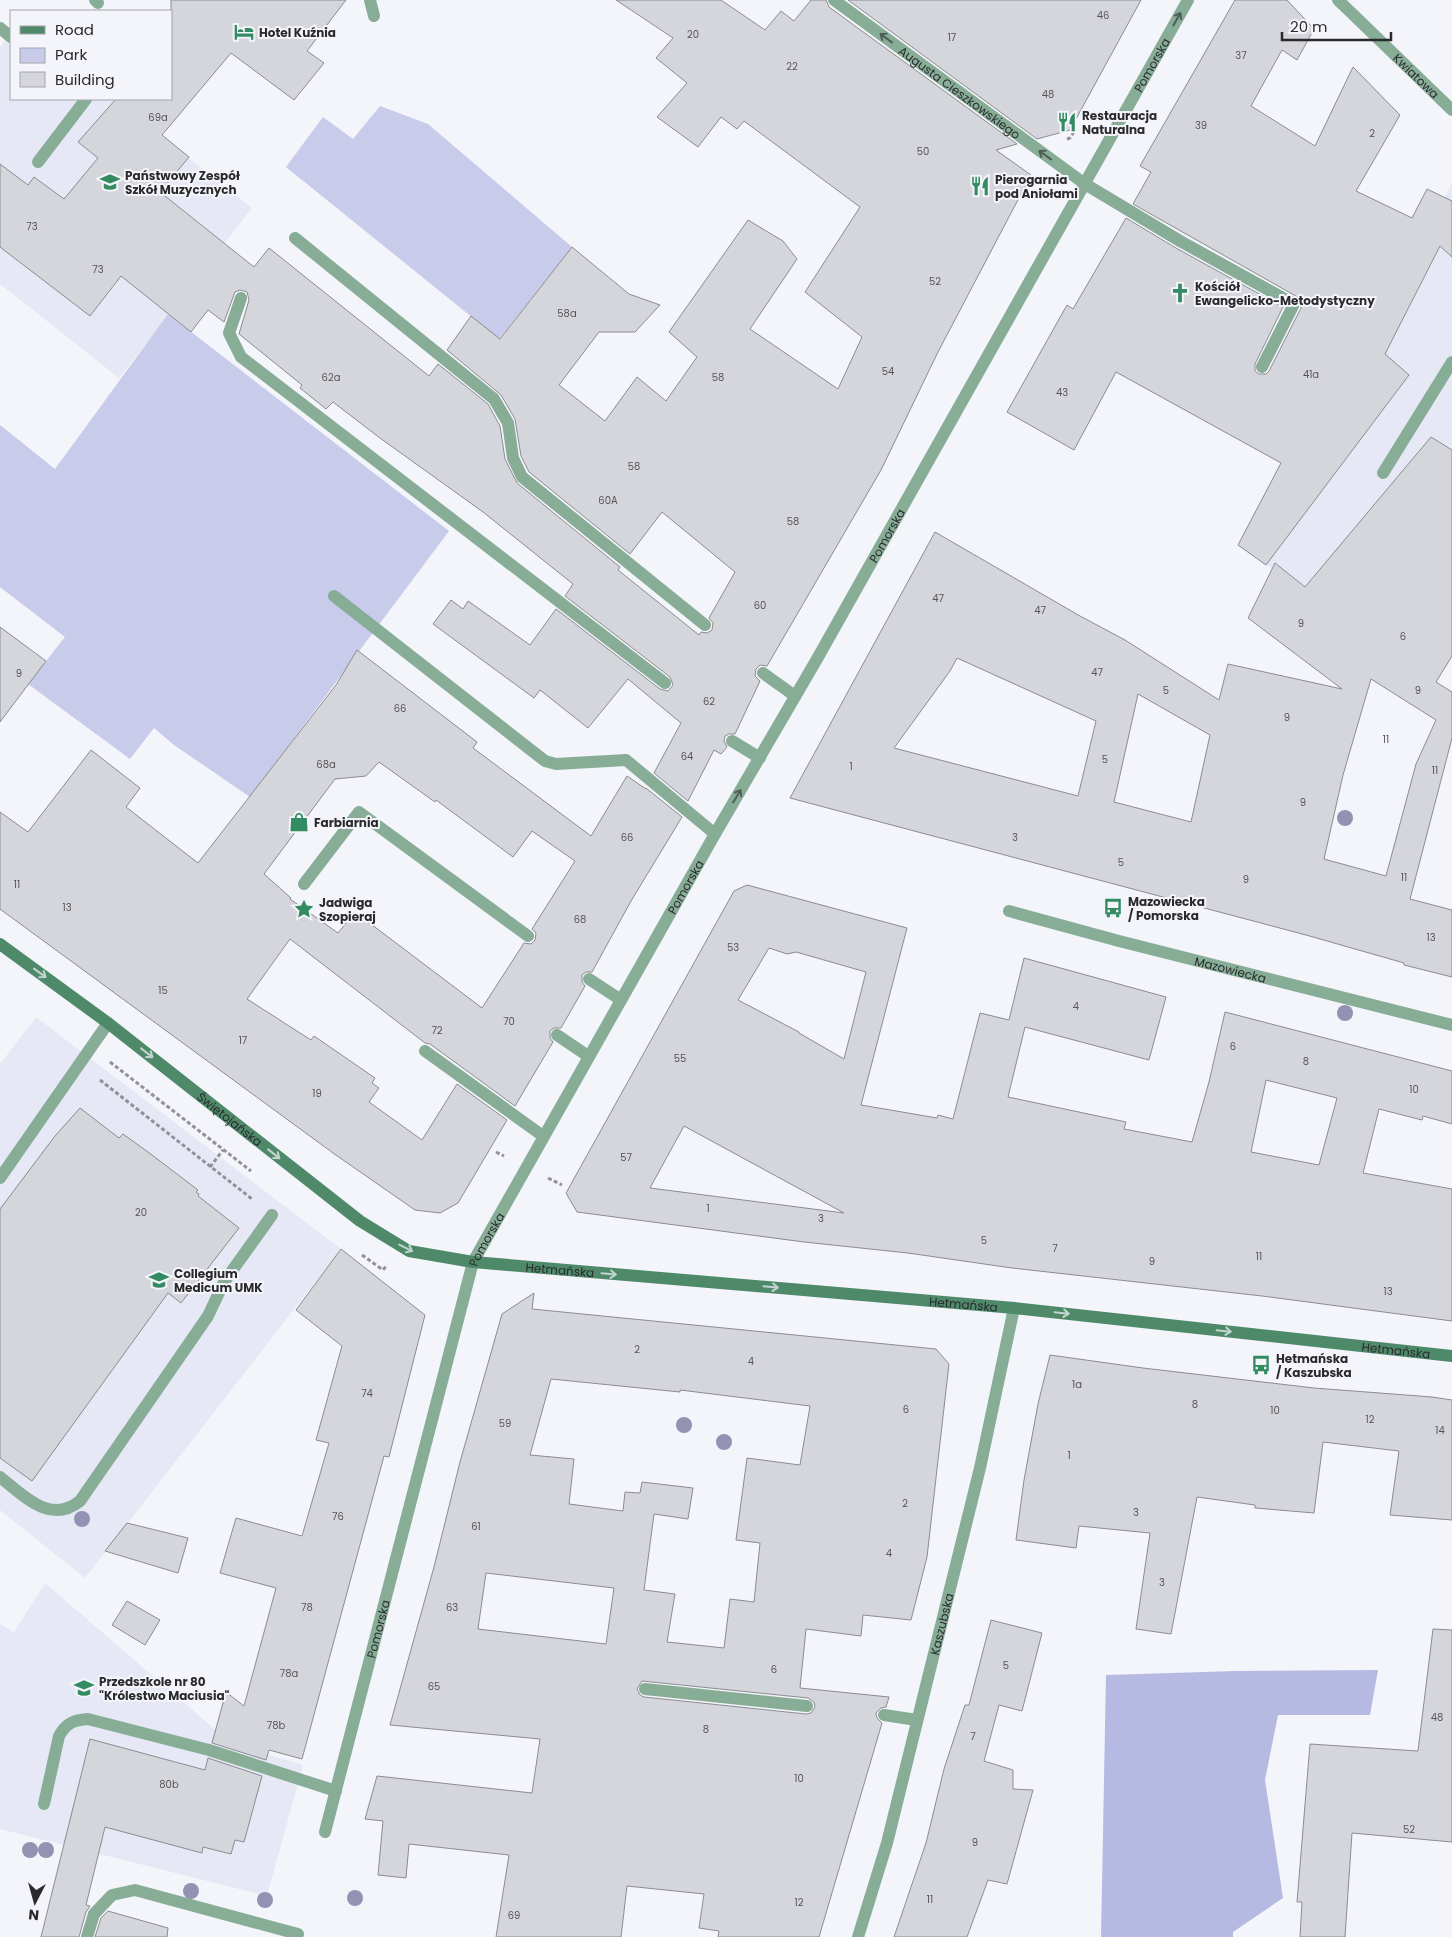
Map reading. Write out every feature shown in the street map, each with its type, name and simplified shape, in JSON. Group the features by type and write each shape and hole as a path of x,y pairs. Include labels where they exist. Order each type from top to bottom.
{"street":[{"path":"370,0 374,16"},
{"name":"Augusta Cieszkowskiego","path":"834,0 1085,184 1180,241 1294,304 1262,367"},
{"name":"Pomorska","path":"325,1832 473,1262 1188,0"},
{"name":"Kwiatowa","path":"1338,0 1452,110"},
{"path":"0,28 10,36"},
{"path":"38,162 85,100"},
{"path":"295,238 494,398 508,423 513,458 522,477 705,625"},
{"path":"241,298 229,333 241,357 665,683"},
{"path":"1383,473 1452,362"},
{"path":"334,596 544,761 556,764 626,760 714,834"},
{"path":"764,673 795,696"},
{"path":"732,741 760,758"},
{"path":"304,884 359,812 528,936"},
{"name":"Mazowiecka","path":"1009,911 1119,941 1452,1025"},
{"name":"Świętojańska","path":"0,944 108,1023 360,1221 410,1251 473,1262"},
{"path":"589,979 621,1000"},
{"path":"0,1178 108,1023"},
{"path":"557,1035 588,1056"},
{"path":"425,1051 543,1136"},
{"path":"0,1477 27,1498 47,1510 60,1511 71,1509 80,1501 208,1316 224,1282 272,1215"},
{"name":"Hetmańska","path":"473,1262 1014,1308 1452,1356"},
{"name":"Kaszubska","path":"858,1937 887,1843 918,1720 980,1468 1014,1308"},
{"path":"645,1689 807,1706"},
{"path":"884,1715 918,1720"},
{"path":"44,1804 59,1736 64,1726 75,1720 88,1719 209,1750 336,1791"},
{"path":"87,1937 94,1914 112,1895 136,1890 298,1934"}],"path":[{"path":"100,1073 99,1079 272,1215"},
{"path":"210,1167 224,1150"}],"shaded area":[{"name":"Państwowy Zespół Szkół Muzycznych","path":"10,33 10,100 115,100 252,208 119,378 0,284 0,47"},
{"path":"1452,182 1452,524 1354,627 1238,545 1281,463 1302,437 1445,198"},
{"name":"Collegium Medicum UMK","path":"36,1017 341,1249 85,1578 0,1510 0,1064"},
{"name":"Przedszkole nr 80 \"Królestwo Maciusia\"","path":"45,1583 232,1744 303,1765 267,1896 0,1829 0,1624 14,1632"},
{"path":"1378,1670 1370,1715 1278,1715 1265,1780 1283,1898 1233,1932 1233,1937 1101,1937 1106,1675 1236,1671"}],"green space":[{"path":"380,106 428,124 572,247 499,339 286,167 323,117 353,139"},
{"path":"168,314 449,531 250,797 174,745 154,728 130,759 28,684 65,637 0,587 0,425 55,469"}],"building":[{"path":"171,0 346,0 307,51 324,63 294,100 231,53 162,135 189,157 160,192 254,267 269,248 429,376 438,364 488,404 500,426 505,459 517,483 620,567 618,570 699,635 701,632 707,633 712,630 713,623 709,618 735,572 662,512 630,554 529,472 521,456 515,419 501,395 447,350 471,316 500,339 572,247 629,294 660,305 635,332 599,332 559,385 605,421 637,377 666,401 697,357 669,332 748,220 783,241 797,259 750,329 838,389 862,337 805,292 860,207 744,121 737,129 721,117 698,147 657,117 687,83 656,58 673,38 616,0 721,0 765,30 781,11 794,21 811,0 826,0 829,7 1017,144 996,150 1031,175 938,352 881,470 767,666 760,665 756,669 755,676 760,681 735,734 725,736 724,741 727,747 721,754 714,750 688,801 654,773 681,723 628,679 588,728 540,690 534,698 433,624 451,600 463,609 468,601 530,645 556,609 660,689 668,691 673,685 670,677 565,596 573,584 483,512 333,402 326,409 300,388 302,385 239,334 249,300 247,292 240,290 235,292 224,322 208,310 191,332 121,276 90,316 0,247 0,164 28,185 34,177 64,199 98,158 78,142 115,100 172,100"},
{"path":"848,0 1141,0 1070,130 1037,139"},
{"path":"1235,0 1287,0 1314,29 1297,60 1282,50 1251,106 1315,146 1353,67 1400,115 1356,191 1412,218 1427,189 1452,201 1452,257 1440,246 1385,354 1409,375 1266,565 1238,545 1281,463 1116,372 1074,450 1007,412 1067,305 1073,309 1126,218 1283,307 1255,364 1255,371 1259,374 1266,374 1269,371 1301,308 1301,299 1133,204 1151,172 1140,166"},
{"path":"1431,437 1452,450 1452,656 1436,682 1452,692 1452,738 1410,899 1452,910 1452,977 1404,965 1404,963 1306,935 790,798 935,532 1125,640 1219,700 1228,664 1342,689 1248,618 1275,563 1305,587","holes":["957,658 1096,721 1078,796 894,748 950,671","1371,679 1436,720 1416,764 1386,876 1324,859 1343,775","1138,694 1210,735 1191,822 1114,802"]},
{"path":"0,627 46,661 0,722"},
{"path":"357,650 477,742 473,748 591,836 627,776 646,788 682,817 631,901 592,972 586,972 582,975 582,982 585,986 561,1028 554,1028 550,1031 550,1038 553,1042 515,1106 430,1044 425,1043 290,939 247,999 311,1040 314,1036 375,1078 372,1083 379,1088 369,1102 422,1140 457,1084 507,1120 458,1203 440,1213 415,1210 333,1153 0,909 0,812 28,832 91,750 140,788 126,807 198,863 336,685","holes":["379,762 435,802 436,800 513,857 532,831 575,861 532,929 536,933 535,940 531,944 524,943 482,1008 355,912 338,933 290,899 264,874 335,779 366,776"]},
{"path":"747,885 907,928 861,1105 937,1118 938,1115 953,1119 980,1013 1009,1020 1024,958 1166,997 1149,1060 1025,1027 1008,1097 1126,1122 1124,1129 1192,1142 1209,1082 1225,1012 1452,1071 1452,1124 1423,1116 1422,1120 1379,1109 1363,1173 1452,1189 1452,1321 1262,1296 1012,1268 908,1253 804,1242 577,1212 566,1193 734,891","holes":["769,948 787,954 796,952 866,972 844,1059 799,1032 738,1000","1266,1080 1337,1098 1319,1165 1251,1152","684,1126 844,1213 650,1188"]},
{"path":"80,1108 119,1138 123,1134 148,1152 198,1190 196,1192 199,1194 198,1196 239,1228 181,1303 168,1293 32,1481 0,1458 0,1209 55,1136"},
{"path":"341,1249 425,1315 389,1457 384,1456 302,1759 269,1750 266,1760 212,1743 226,1692 244,1706 276,1588 220,1573 236,1518 302,1536 329,1443 316,1440 342,1346 296,1310"},
{"path":"534,1293 532,1309 936,1349 949,1364 927,1557 911,1620 863,1615 861,1636 806,1629 800,1688 889,1697 886,1707 881,1708 876,1713 877,1718 882,1723 819,1937 718,1937 719,1931 699,1928 704,1894 627,1886 621,1937 496,1937 509,1855 409,1844 406,1878 378,1875 383,1821 365,1819 377,1776 532,1793 540,1739 390,1725 434,1567 460,1462 502,1314","holes":["551,1379 680,1392 680,1390 810,1406 800,1465 747,1458 736,1540 760,1543 754,1602 730,1599 724,1648 667,1642 675,1594 644,1590 654,1514 688,1519 693,1488 642,1482 640,1493 625,1492 623,1511 569,1504 574,1459 530,1455","486,1573 614,1588 606,1644 478,1629","642,1681 808,1698 814,1702 815,1707 811,1713 806,1714 644,1697 640,1695 637,1689"]},
{"path":"1050,1355 1314,1388 1452,1400 1452,1520 1390,1515 1399,1451 1323,1442 1314,1513 1255,1508 1255,1505 1197,1497 1171,1634 1136,1629 1150,1533 1079,1526 1076,1548 1016,1540 1024,1480 1038,1404"},
{"path":"127,1523 188,1538 178,1573 105,1551"},
{"path":"127,1601 160,1620 145,1645 112,1625"},
{"path":"991,1620 1042,1633 1022,1711 999,1705 984,1761 1013,1770 1013,1789 1033,1790 1007,1884 988,1880 967,1937 894,1937 926,1843 944,1769 965,1705 969,1705"},
{"path":"1433,1629 1452,1630 1452,1842 1352,1833 1345,1937 1300,1937 1302,1902 1297,1902 1310,1744 1418,1751"},
{"path":"90,1739 205,1770 208,1758 262,1776 244,1842 235,1840 231,1854 203,1847 202,1853 105,1827 86,1905 90,1906 86,1912 79,1937 41,1937"},
{"path":"108,1911 168,1928 167,1937 95,1937 101,1918"}],"place":[{"name":"Hotel Kuźnia","path":"244,32"},
{"name":"Restauracja Naturalna","path":"1067,122"},
{"name":"Państwowy Zespół Szkół Muzycznych","path":"110,182"},
{"name":"Pierogarnia pod Aniołami","path":"980,186"},
{"name":"Kościół Ewangelicko-Metodystyczny","path":"1180,293"},
{"name":"Farbiarnia","path":"299,822"},
{"name":"Mazowiecka / Pomorska","path":"1113,908"},
{"name":"Jadwiga Szopieraj","path":"304,909"},
{"name":"Collegium Medicum UMK","path":"159,1280"},
{"name":"Hetmańska / Kaszubska","path":"1261,1365"},
{"name":"Przedszkole nr 80 \"Królestwo Maciusia\"","path":"84,1688"}]}
